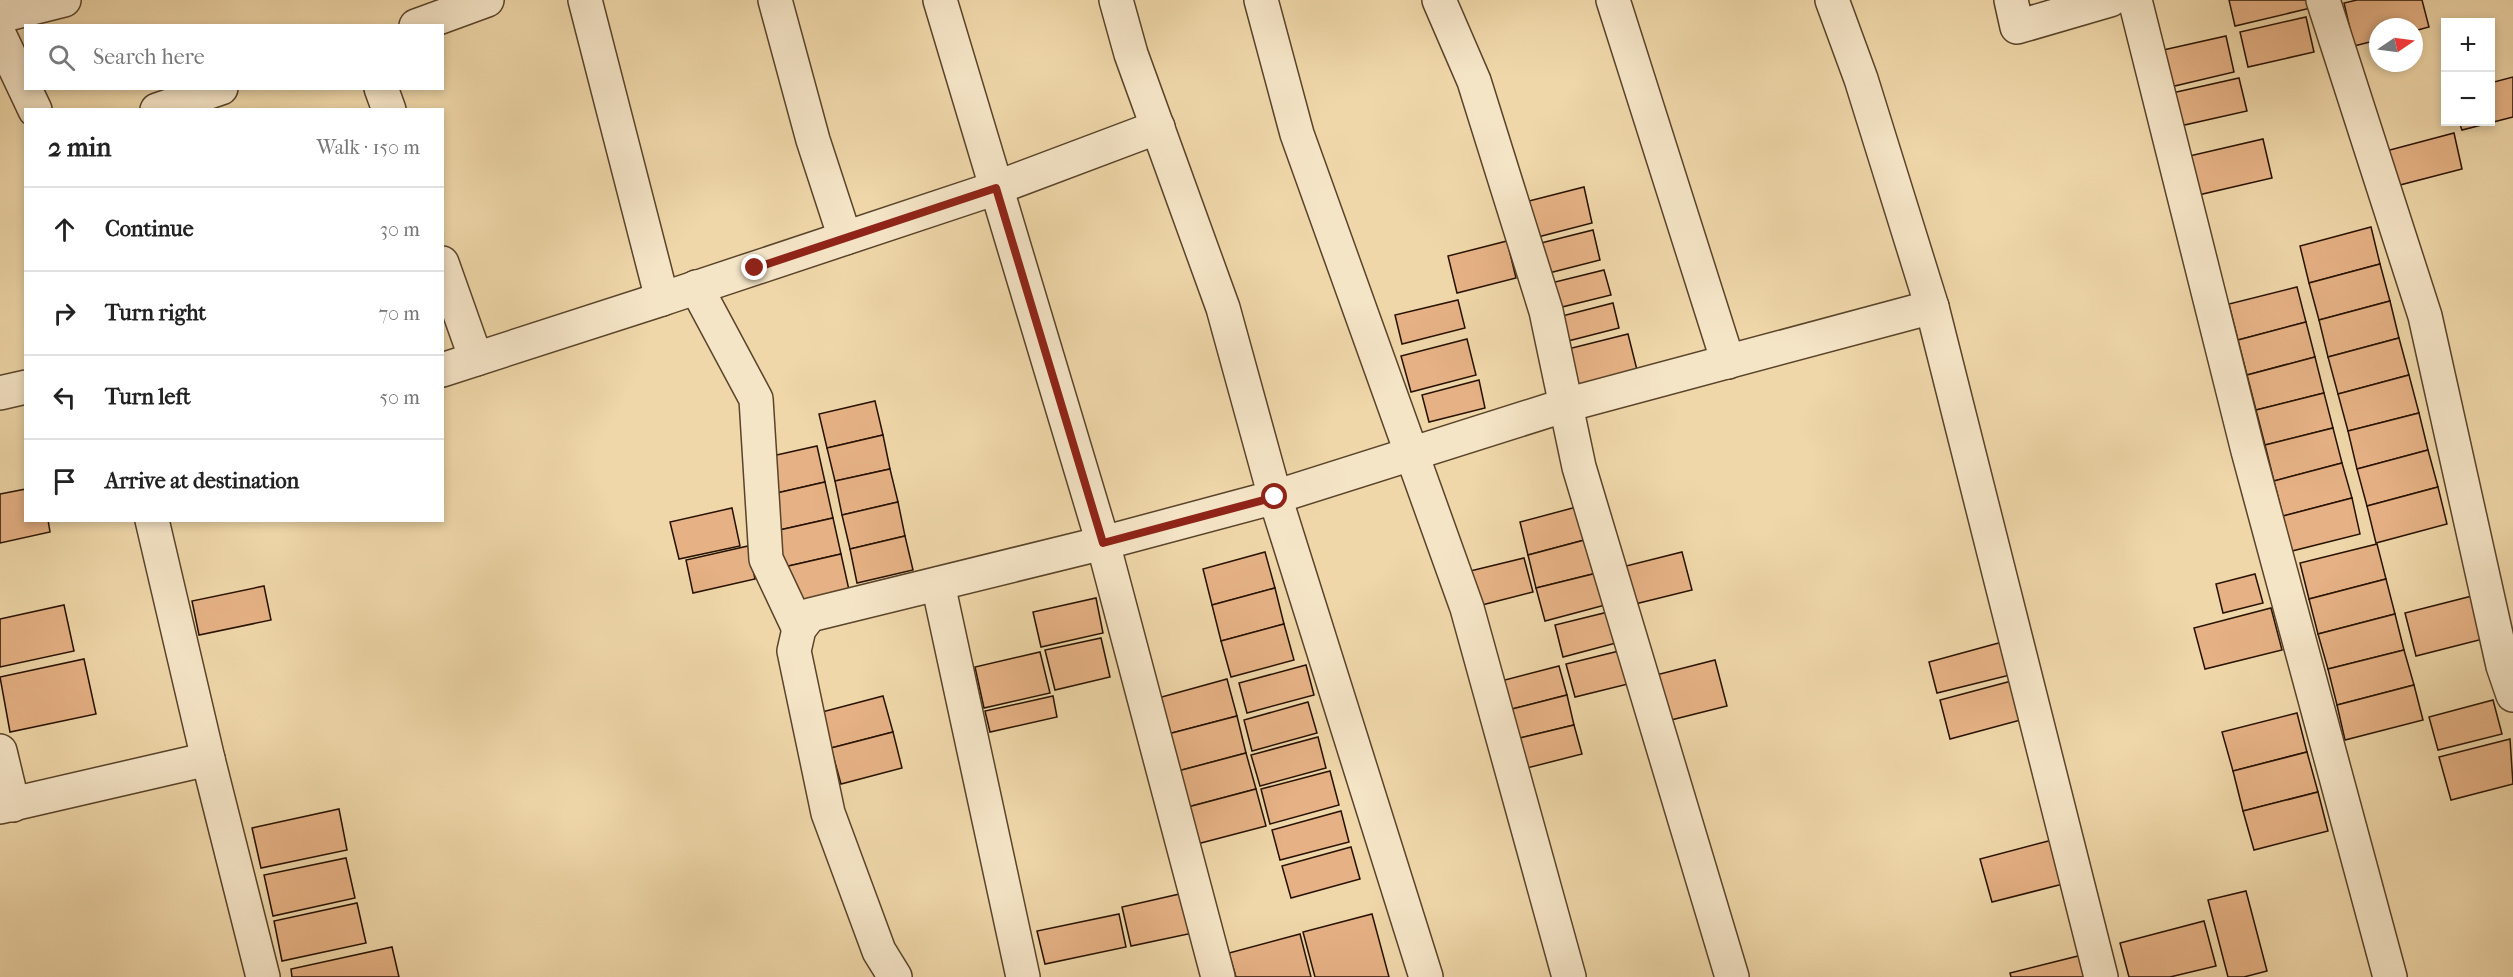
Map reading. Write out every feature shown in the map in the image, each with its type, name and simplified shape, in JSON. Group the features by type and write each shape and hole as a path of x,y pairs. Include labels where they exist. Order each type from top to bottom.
{"street":[{"path":"0,16 64,0"},
{"path":"421,24 487,0"},
{"path":"585,0 662,299"},
{"path":"775,0 813,140 845,238"},
{"path":"940,0 1103,543 1218,977"},
{"path":"1116,0 1131,54 1223,308 1275,497 1426,977"},
{"path":"1262,0 1297,134 1467,608 1569,977"},
{"path":"1439,0 1474,81 1546,311 1579,467 1732,977"},
{"path":"1613,0 1728,362"},
{"path":"1832,0 1861,79 1932,307 2101,977"},
{"path":"2011,0 2018,27 2110,0"},
{"path":"2135,0 2248,451 2390,977"},
{"path":"2323,0 2425,316 2502,666 2513,695"},
{"path":"0,36 24,87"},
{"path":"26,90 34,108"},
{"path":"175,106 216,90"},
{"path":"382,90 388,108"},
{"path":"444,368 996,188 1158,127"},
{"path":"444,269 476,359"},
{"path":"696,287 756,399 766,559 799,629"},
{"path":"895,977 879,951 828,813 794,651 799,629 810,615 1103,543 1275,497 1566,405 1932,307"},
{"path":"0,393 24,387"},
{"path":"152,522 208,759 263,977"},
{"path":"938,584 1023,977"},
{"path":"0,751 6,806 208,759"}],"building":[{"path":"2229,0 2314,0 2315,7 2235,26"},
{"path":"2357,0 2422,0 2429,27 2423,29 2423,18 2369,18 2369,42 2354,46 2344,3"},
{"path":"2306,17 2314,52 2248,67 2240,32"},
{"path":"2226,36 2234,72 2162,89 2154,52"},
{"path":"2513,77 2513,117 2495,122 2495,82"},
{"path":"2239,78 2247,111 2171,128 2163,95"},
{"path":"2460,126 2478,126 2462,130"},
{"path":"2454,133 2462,169 2396,186 2386,151"},
{"path":"2263,139 2272,178 2194,196 2185,157"},
{"path":"1584,187 1592,223 1534,238 1525,202"},
{"path":"2371,227 2380,264 2309,283 2300,246"},
{"path":"1593,230 1600,260 1545,274 1537,244"},
{"path":"1507,241 1516,278 1457,293 1448,256"},
{"path":"2380,264 2390,301 2319,320 2309,283"},
{"path":"1604,270 1611,295 1558,308 1551,283"},
{"path":"2297,287 2306,322 2238,340 2229,304"},
{"path":"1458,300 1465,328 1402,344 1395,315"},
{"path":"2390,301 2399,338 2328,357 2319,320"},
{"path":"1613,303 1619,328 1568,341 1562,316"},
{"path":"2306,322 2315,357 2247,375 2238,340"},
{"path":"1628,334 1637,370 1573,386 1564,350"},
{"path":"2399,338 2409,375 2338,394 2328,357"},
{"path":"1467,339 1476,375 1411,392 1401,356"},
{"path":"2315,357 2324,393 2256,410 2247,375"},
{"path":"2409,375 2419,413 2348,431 2338,394"},
{"path":"1479,380 1485,408 1429,422 1422,395"},
{"path":"2324,393 2333,428 2265,445 2256,410"},
{"path":"875,401 883,435 827,448 819,414"},
{"path":"2419,413 2428,450 2357,469 2348,431"},
{"path":"2333,428 2342,463 2274,481 2265,445"},
{"path":"883,435 890,469 835,481 827,448"},
{"path":"817,446 825,482 768,495 759,459"},
{"path":"2428,450 2438,487 2367,506 2357,469"},
{"path":"2342,463 2352,498 2283,516 2274,481"},
{"path":"890,469 898,502 842,515 835,481"},
{"path":"825,482 833,518 775,531 768,495"},
{"path":"2438,487 2447,524 2376,543 2367,506"},
{"path":"24,489 24,522 48,522 50,532 0,543 0,494"},
{"path":"2352,498 2360,534 2292,551 2283,516"},
{"path":"898,502 905,536 850,549 842,515"},
{"path":"1584,505 1592,538 1528,555 1520,522"},
{"path":"732,508 740,546 679,559 670,522"},
{"path":"833,518 841,554 784,567 775,531"},
{"path":"905,536 913,570 857,583 850,549"},
{"path":"1592,538 1601,572 1536,588 1528,555"},
{"path":"2377,544 2386,579 2309,599 2300,563"},
{"path":"748,546 755,579 693,593 686,560"},
{"path":"1265,552 1275,588 1212,605 1203,569"},
{"path":"1682,552 1692,590 1635,604 1626,566"},
{"path":"841,554 849,590 791,602 784,567"},
{"path":"1524,558 1533,592 1474,607 1466,572"},
{"path":"1601,572 1609,604 1545,621 1536,588"},
{"path":"2255,574 2263,603 2223,613 2216,584"},
{"path":"2386,579 2395,614 2318,634 2309,599"},
{"path":"264,586 271,620 199,635 192,601"},
{"path":"1275,588 1284,624 1221,641 1212,605"},
{"path":"2476,595 2487,638 2416,656 2405,613"},
{"path":"1096,598 1103,633 1041,647 1033,612"},
{"path":"64,605 74,651 0,667 0,619"},
{"path":"2271,608 2282,650 2205,669 2194,628"},
{"path":"1608,612 1616,643 1563,657 1555,625"},
{"path":"2395,614 2404,650 2328,669 2318,634"},
{"path":"1284,624 1294,660 1231,677 1221,641"},
{"path":"1101,638 1110,677 1055,690 1045,650"},
{"path":"2006,641 2014,674 1937,693 1929,662"},
{"path":"2404,650 2414,685 2337,705 2328,669"},
{"path":"1619,651 1628,684 1575,697 1566,664"},
{"path":"1040,652 1050,693 984,708 975,667"},
{"path":"84,659 96,714 10,732 0,677"},
{"path":"1715,660 1727,706 1667,721 1656,675"},
{"path":"1306,665 1314,695 1247,713 1239,683"},
{"path":"1559,666 1567,695 1508,710 1501,681"},
{"path":"1227,679 1237,716 1168,734 1158,698"},
{"path":"2019,679 2028,718 1950,739 1940,700"},
{"path":"2414,685 2423,720 2345,740 2337,705"},
{"path":"1567,695 1574,725 1516,739 1508,710"},
{"path":"883,696 893,732 831,748 822,712"},
{"path":"1053,696 1057,717 990,732 985,711"},
{"path":"2493,700 2502,734 2438,750 2429,717"},
{"path":"1308,702 1317,733 1252,751 1244,720"},
{"path":"2297,713 2307,752 2233,771 2222,732"},
{"path":"1237,716 1246,753 1178,771 1168,734"},
{"path":"1574,725 1582,754 1523,769 1516,739"},
{"path":"893,732 902,768 841,784 831,748"},
{"path":"1318,737 1326,768 1260,786 1251,755"},
{"path":"2510,739 2513,784 2451,800 2439,757"},
{"path":"2307,752 2318,792 2243,811 2233,771"},
{"path":"1246,753 1256,789 1188,807 1178,771"},
{"path":"1330,771 1339,805 1270,824 1261,789"},
{"path":"1256,789 1266,826 1197,844 1188,807"},
{"path":"2318,792 2328,831 2254,850 2243,811"},
{"path":"339,809 347,850 261,868 252,828"},
{"path":"1341,811 1349,842 1280,860 1272,830"},
{"path":"2056,839 2067,883 1992,902 1980,859"},
{"path":"1351,847 1360,879 1291,898 1282,866"},
{"path":"346,858 355,898 273,916 264,875"},
{"path":"2246,891 2267,971 2244,977 2228,977 2208,900"},
{"path":"1184,893 1193,933 1131,946 1122,907"},
{"path":"357,903 366,943 282,961 274,921"},
{"path":"1119,914 1126,947 1045,964 1037,931"},
{"path":"1372,914 1389,977 1315,977 1303,932"},
{"path":"2204,921 2216,966 2170,977 2129,977 2120,943"},
{"path":"1300,934 1311,977 1236,977 1229,953"},
{"path":"392,947 399,977 292,977 291,969"},
{"path":"2086,954 2092,977 2011,977 2010,973"}],"route":[{"path":"755,268 996,188 1029,290 1103,543 1275,497"}]}
